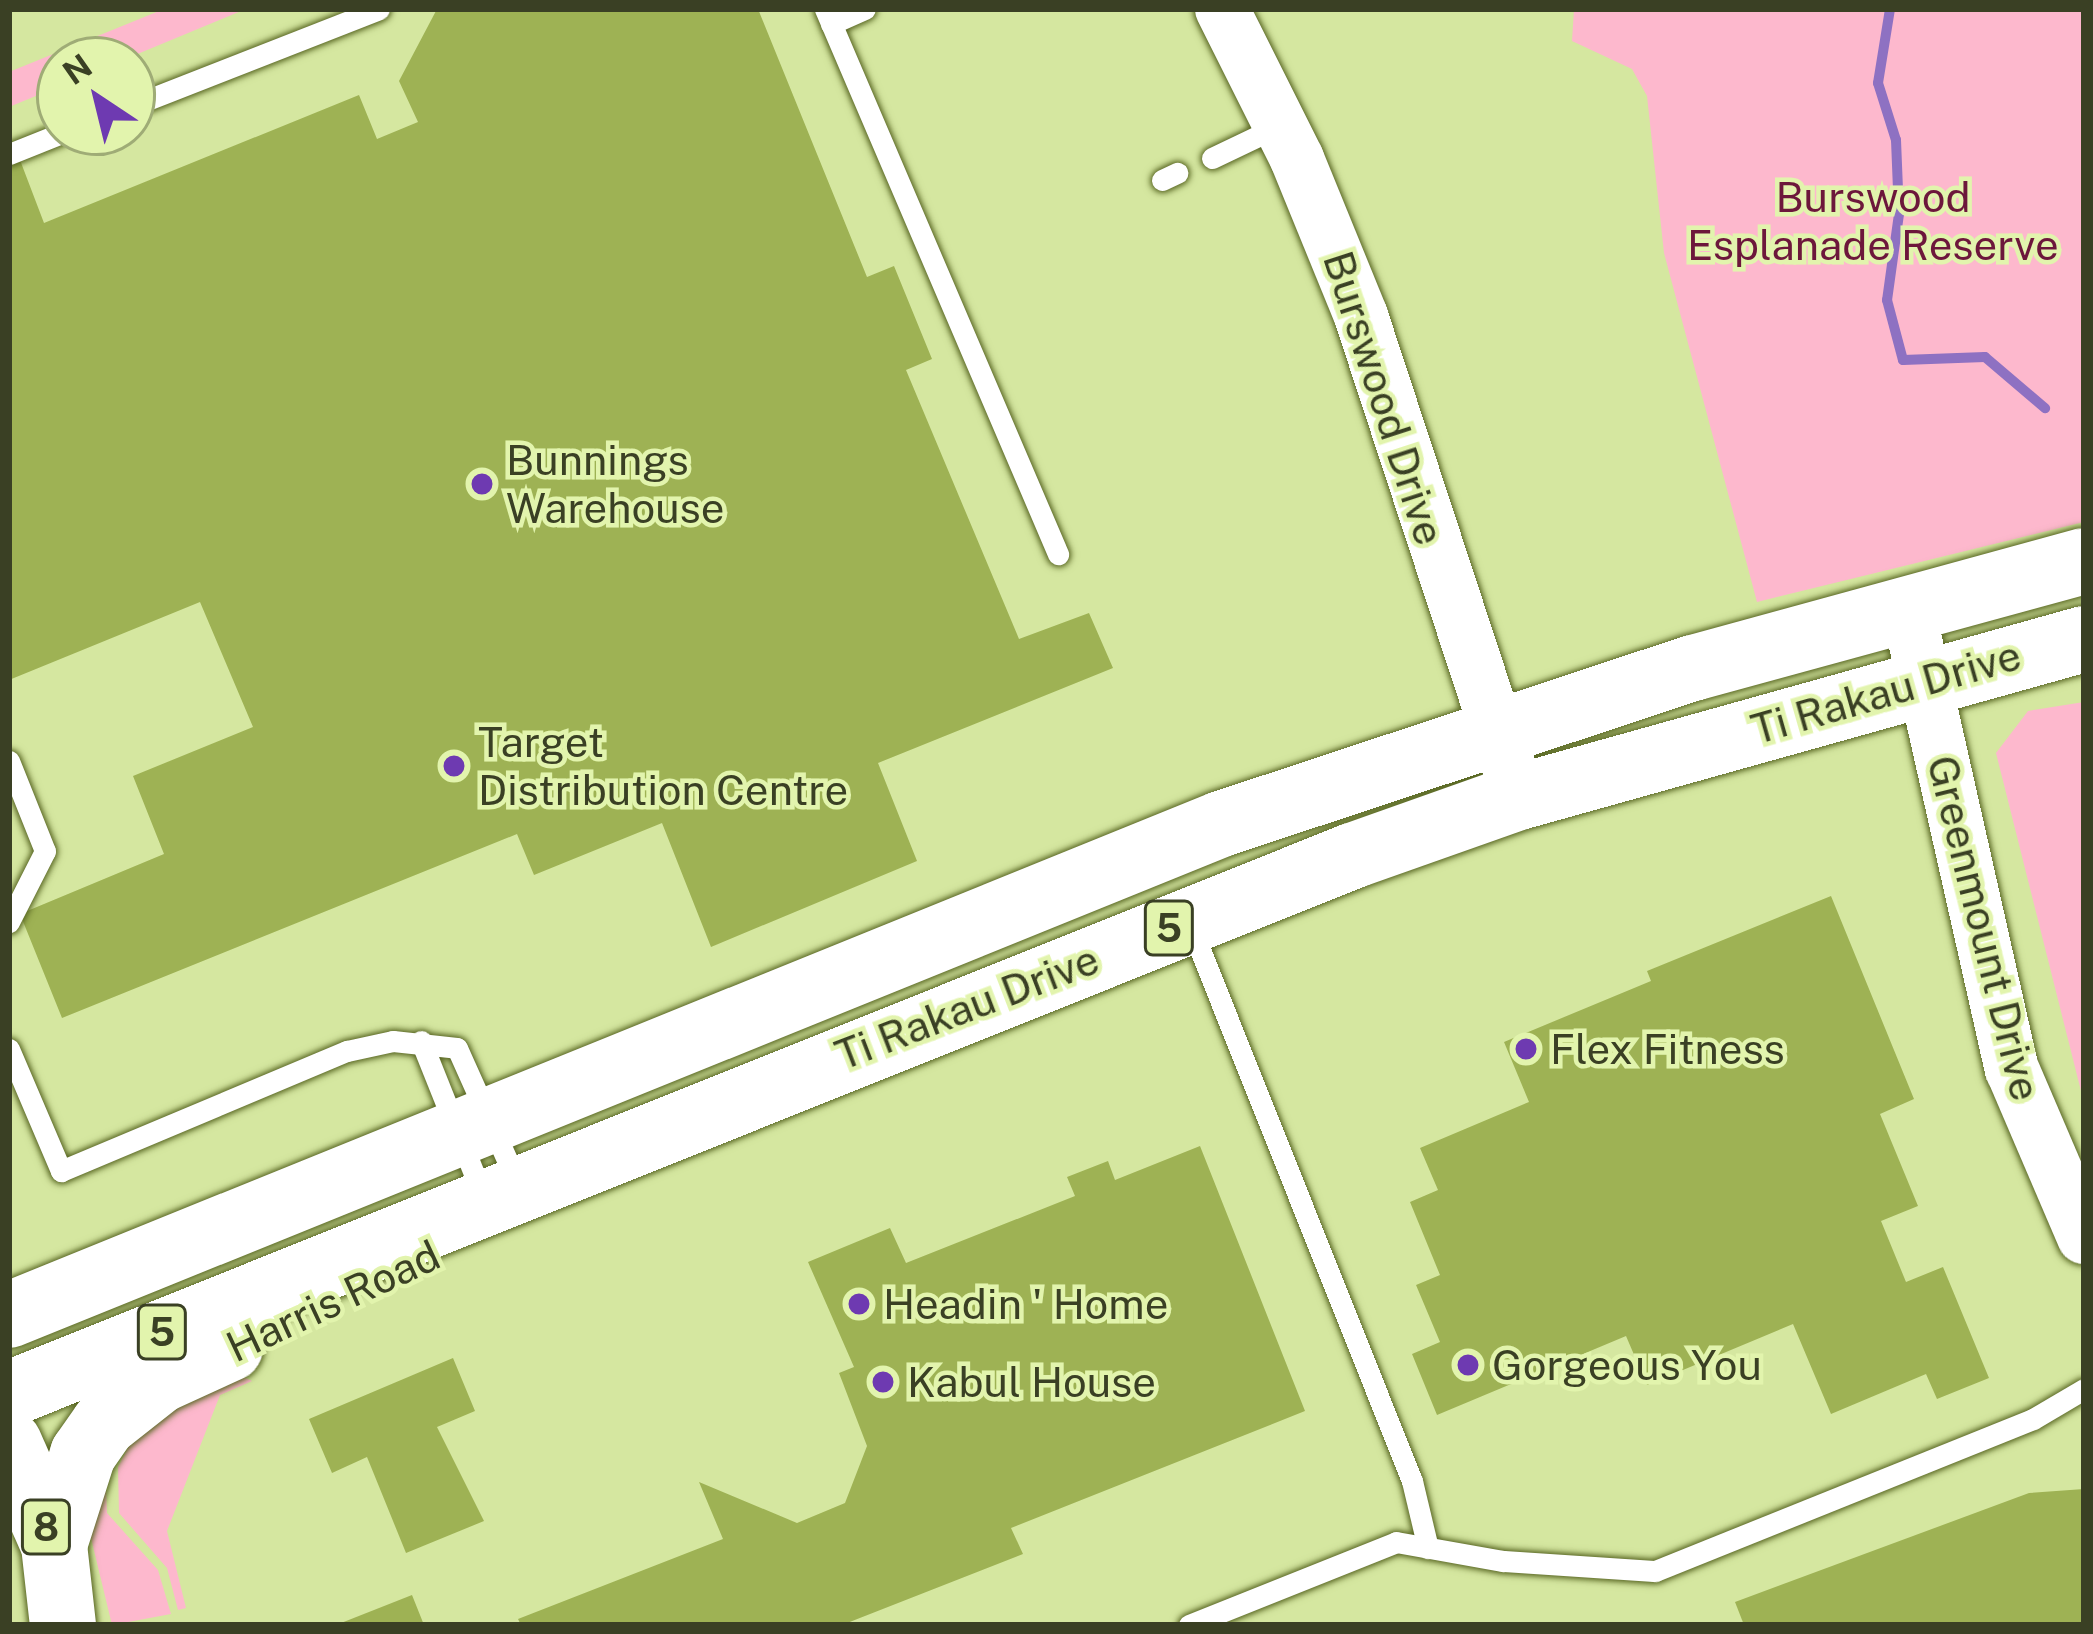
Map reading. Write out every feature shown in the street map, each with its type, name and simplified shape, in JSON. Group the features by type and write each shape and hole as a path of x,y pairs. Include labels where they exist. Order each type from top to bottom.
{"main road":[{"name":"Ti Rakau Drive","path":"9,1315 1221,824 1492,730 2084,561"},
{"name":"Ti Rakau Drive","path":"9,1394 681,1121 1520,797 2084,639"},
{"path":"975,924 1036,932 1150,893 1170,899 1189,921"},
{"name":"Harris Road","path":"21,1562 83,1454 134,1396 632,1163 681,1121"},
{"name":"Harris Road","path":"9,1443 21,1562 62,1621"}],"street":[{"name":"Burswood Drive","path":"1222,9 1281,125 1373,348 1492,730 1520,797"},
{"name":"Greenmount Drive","path":"1908,609 2012,1069 2084,1237"}],"lane":[{"path":"156,97 379,9"},
{"path":"865,9 828,16 1046,542 1058,554"},
{"path":"1212,158 1281,125"},
{"path":"9,761 45,851 9,922"},
{"path":"1189,921 1412,1481 1427,1548"},
{"path":"421,1041 474,1128 503,1194"},
{"path":"9,1049 51,1162 68,1171 347,1052 421,1041 457,1048 474,1128 503,1194"},
{"path":"1190,1625 1396,1543 1655,1570 2033,1419 2084,1389"}],"green space":[{"path":"164,9 246,9 156,46 156,36 98,36"},
{"name":"Burswood Esplanade Reserve","path":"1574,9 2084,9 2084,522 1757,602 1664,253 1647,96 1632,69 1572,41"},
{"path":"36,61 36,96 9,107 9,72"},
{"path":"2084,702 2084,1103 1996,753 2028,711"},
{"path":"242,1376 252,1381 220,1395 167,1531 186,1608 178,1610 167,1568 119,1513 118,1467 136,1432 166,1409"},
{"path":"106,1489 107,1513 158,1570 171,1614 112,1625 90,1534"}],"building":[{"name":"Bunnings Warehouse","path":"437,9 758,9 867,277 894,266 932,359 906,370 1019,639 1089,613 1113,668 878,763 917,861 711,947 662,823 534,875 517,834 62,1018 20,914 164,854 133,776 253,727 200,602 9,680 9,164 20,160 44,223 359,95 377,139 418,122 399,81"},
{"path":"1831,896 1914,1099 1880,1114 1918,1206 1881,1221 1906,1282 1943,1267 1989,1378 1937,1399 1926,1374 1831,1414 1793,1324 1647,1385 1626,1336 1437,1415 1412,1354 1440,1342 1416,1285 1440,1275 1410,1202 1438,1190 1420,1148 1529,1102 1504,1042 1651,981 1647,971"},
{"path":"1200,1146 1305,1411 1011,1528 1023,1554 842,1625 521,1625 518,1619 723,1539 699,1482 797,1523 845,1503 867,1446 839,1373 854,1367 808,1262 890,1228 906,1263 1075,1196 1067,1177 1108,1161 1115,1180"},
{"path":"453,1358 475,1411 437,1427 484,1521 406,1553 367,1457 332,1473 309,1419"},
{"path":"2084,1489 2084,1625 1744,1625 1735,1602 2029,1493"},
{"path":"412,1595 424,1625 336,1625"}],"waterway":[{"path":"1890,9 1878,83 1896,140 1899,214 1887,300 1903,360 1985,357 2045,408"}],"place":[{"name":"Bunnings Warehouse","path":"482,484"},
{"name":"Target Distribution Centre","path":"454,766"},
{"name":"Flex Fitness","path":"1526,1049"},
{"name":"Headin ' Home","path":"859,1304"},
{"name":"Gorgeous You","path":"1468,1365"},
{"name":"Kabul House","path":"883,1382"}]}
